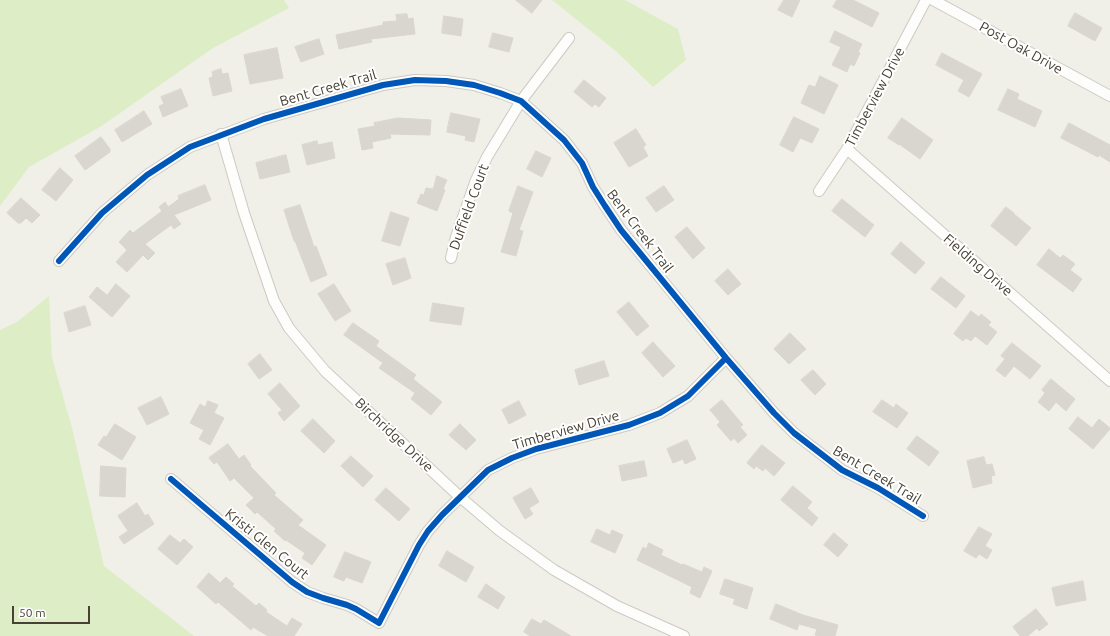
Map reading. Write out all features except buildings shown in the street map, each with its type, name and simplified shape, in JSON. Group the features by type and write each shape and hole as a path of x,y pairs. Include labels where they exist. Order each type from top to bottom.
{"street":[{"name":"Timberview Drive","path":"819,191 847,149 926,0"},
{"name":"Post Oak Drive","path":"933,0 1110,96"},
{"name":"Duffield Court","path":"451,258 456,237 476,180 487,157 521,101 569,38"},
{"name":"Bent Creek Trail","path":"59,261 102,213 147,174 190,147 264,119 383,85 415,80 446,81 474,85 521,101 564,140 582,163 593,187 621,230 726,358 774,413 794,433 842,470 878,488 923,516"},
{"name":"Birchridge Drive","path":"221,134 244,213 274,301 289,328 326,371 460,497 500,531 554,570 617,606 684,636"},
{"name":"Fielding Drive","path":"847,149 1110,381"},
{"name":"Timberview Drive","path":"379,623 418,546 428,531 442,515 488,470 512,458 536,449 629,425 660,413 688,396 726,358"},
{"name":"Kristi Glen Court","path":"171,479 292,582 307,592 347,605 379,623"}],"green space":[{"path":"0,0 284,0 289,8 213,48 100,127 29,167 0,206"},
{"path":"552,0 625,0 678,29 686,60 653,87 617,52"},
{"path":"49,296 52,358 72,428 104,566 194,636 0,636 0,330 17,322"}],"cycle path":[{"path":"59,261 102,213 147,175 190,147 264,119 383,85 415,80 446,81 474,85 521,101 564,140 582,163 593,187 621,230 726,358 774,413 794,433 842,470 878,488 923,516"},
{"path":"171,479 292,582 307,592 356,609 379,623 419,545 428,531 442,515 488,470 512,458 536,449 629,425 660,413 688,396 726,358"}]}
